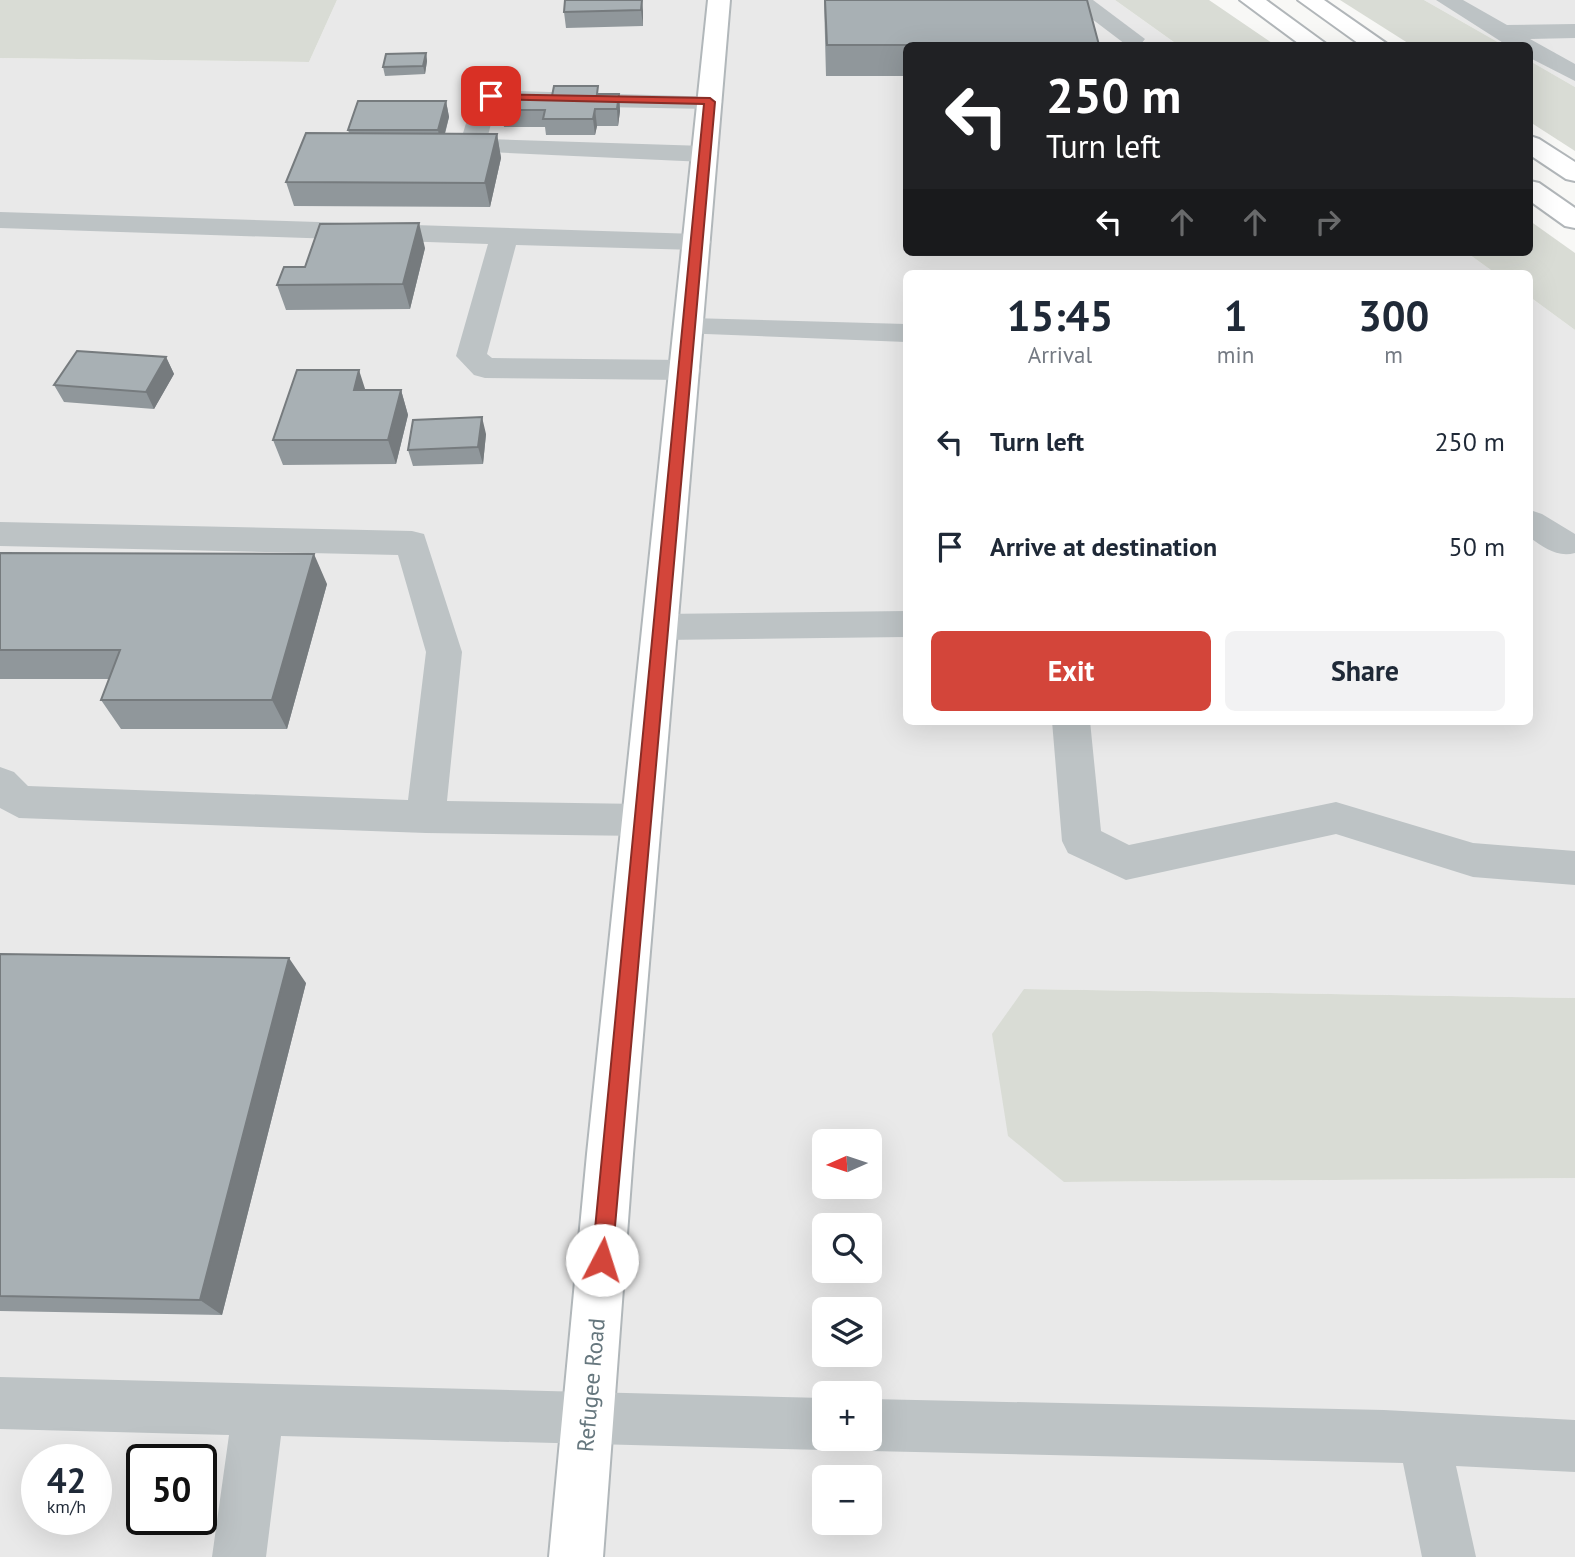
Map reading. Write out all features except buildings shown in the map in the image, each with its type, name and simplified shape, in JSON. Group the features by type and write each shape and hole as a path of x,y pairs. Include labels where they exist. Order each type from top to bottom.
{"main road":[{"name":"Refugee Road","path":"576,1557 719,0"},
{"path":"1251,0 1312,42"},
{"path":"1309,0 1373,42"},
{"path":"1533,146 1575,173"},
{"path":"1533,191 1575,220"}],"street":[{"path":"1078,0 1133,39"},
{"path":"1447,0 1519,42"},
{"path":"1502,32 1575,31"},
{"path":"1533,50 1575,74"},
{"path":"705,154 476,146 473,143 486,97 710,102"},
{"path":"0,220 697,242"},
{"path":"504,237 471,356 485,369 685,370"},
{"path":"690,327 903,333"},
{"path":"1533,524 1565,544"},
{"path":"0,534 412,543 444,652 426,817"},
{"path":"662,627 903,624"},
{"path":"1071,725 1082,841 1126,863 1336,818 1473,860 1575,868"},
{"path":"0,783 19,802 426,817 642,820"},
{"path":"0,1403 812,1424"},
{"path":"239,1557 257,1410"},
{"path":"882,1425 1424,1438 1575,1446"},
{"path":"1424,1438 1450,1557"}],"shaded area":[{"path":"0,0 337,0 309,62 0,58"},
{"path":"337,0 1115,0 1174,42 903,42 903,256 1472,256 1491,270 903,270 903,725 1533,725 1533,299 1575,330 1575,998 1024,989 1064,1182 1575,1178 1575,1557 0,1557 0,58 309,62"},
{"path":"1115,0 1209,0 1271,42 1174,42"},
{"path":"1340,0 1424,0 1498,42 1406,42"},
{"path":"1424,0 1575,0 1575,87 1533,63 1533,42 1498,42"},
{"path":"1533,63 1575,87 1575,151 1533,124"},
{"path":"1533,223 1575,253 1575,330 1533,299 1533,270 1491,270 1472,256 1533,256"},
{"path":"1024,989 1575,998 1575,1178 1064,1182 1008,1136 992,1034"}],"route":[{"path":"491,96 710,102 602,1260"}]}
